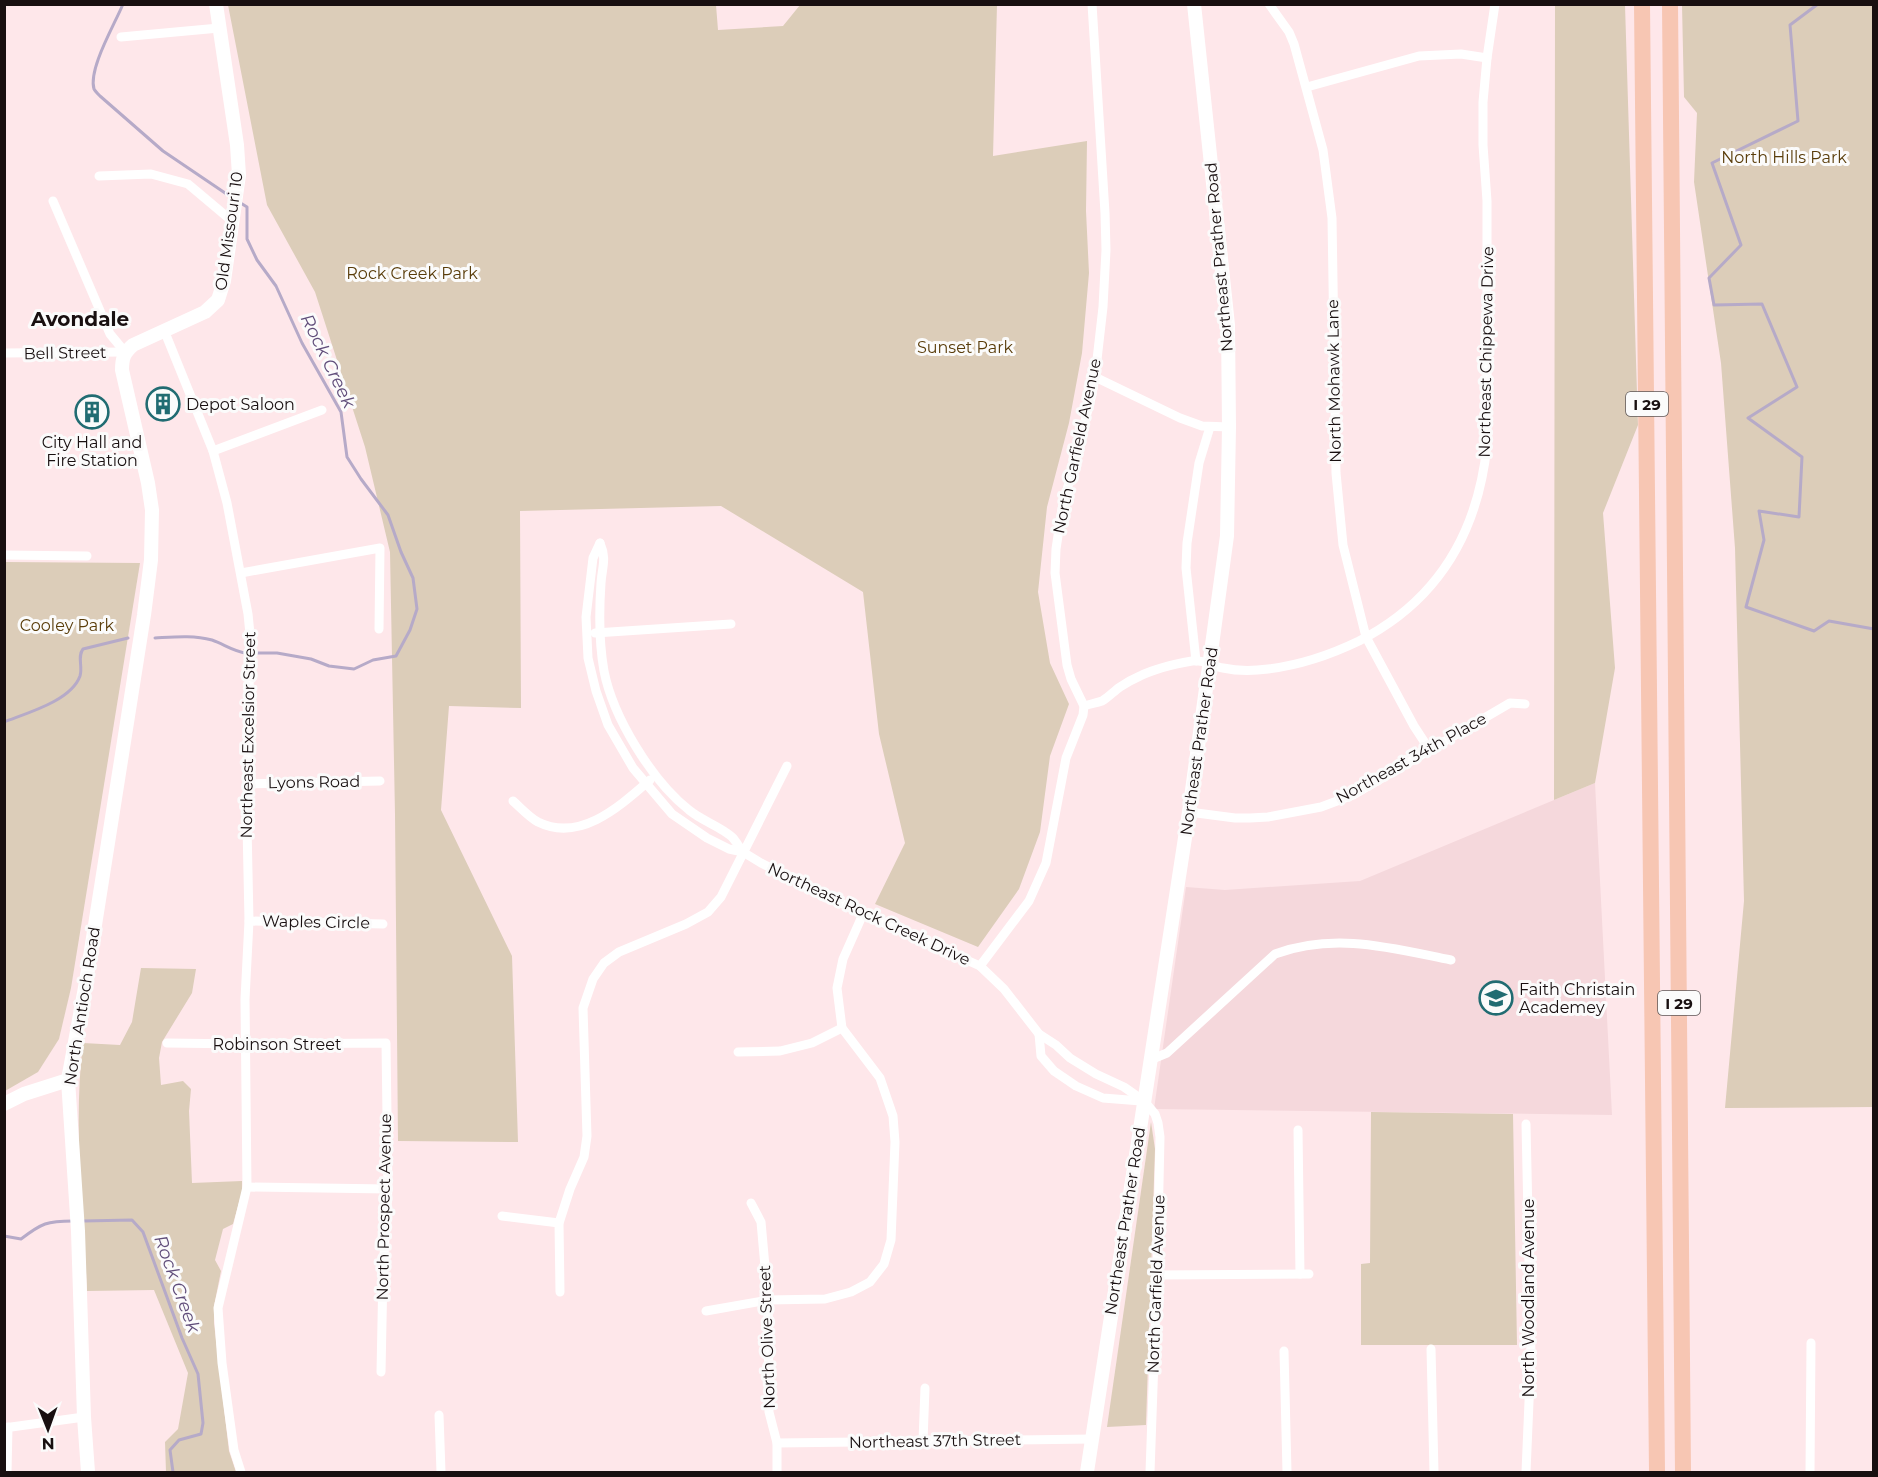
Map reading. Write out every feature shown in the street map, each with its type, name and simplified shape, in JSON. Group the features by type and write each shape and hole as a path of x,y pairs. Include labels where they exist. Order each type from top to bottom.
{"highway":[{"name":"I 29","path":"1642,4 1657,1473"},
{"name":"I 29","path":"1670,4 1683,1473"}],"street":[{"name":"Old Missouri 10","path":"125,352 164,330 206,312 218,300 224,281 238,189 237,145 216,4"},
{"name":"North Garfield Avenue","path":"1084,706 1067,665 1055,573 1062,509 1095,377 1103,307 1106,250 1105,201 1092,4"},
{"name":"Northeast Prather Road","path":"1087,1473 1210,665 1227,536 1228,325 1194,4"},
{"name":"North Mohawk Lane","path":"1269,4 1289,32 1294,44 1323,150 1332,218 1336,473 1340,526 1347,565 1366,637 1429,749"},
{"name":"Northeast Chippewa Drive","path":"1196,661 1225,669 1251,670 1293,665 1322,657 1366,637 1420,599 1441,574 1466,531 1479,493 1487,445 1487,201 1483,145 1487,58 1495,4"},
{"path":"121,37 219,28"},
{"path":"1307,87 1419,56 1461,54 1487,58"},
{"path":"99,176 151,174 188,184 233,216"},
{"path":"53,201 110,334 125,352"},
{"name":"Northeast Excelsior Street","path":"164,330 213,451 227,503 250,634 247,859 249,921 245,999 247,1187 218,1308 222,1363 234,1450 241,1473"},
{"name":"Bell Street","path":"4,353 125,352"},
{"name":"North Antioch Road","path":"88,1473 78,1231 68,1080 86,982 151,560 152,510 122,370 122,359 125,352"},
{"path":"1095,377 1180,418 1210,427 1229,427"},
{"path":"213,451 322,410"},
{"path":"980,966 1029,901 1046,863 1066,758 1083,715 1084,706 1104,700 1121,686 1149,672 1196,661 1186,568 1187,543 1199,463 1210,427"},
{"name":"Northeast Rock Creek Drive","path":"743,852 732,837 691,812 675,798 631,739 615,706 604,671 601,581 605,554 600,543 593,558 586,617 588,658 596,691 608,725 633,768 672,814 707,838 729,849 743,852 863,914 980,966 1004,989 1038,1034 1056,1045 1070,1058 1124,1087 1144,1101"},
{"path":"241,573 380,548 379,629"},
{"path":"4,555 87,556"},
{"path":"586,633 731,624"},
{"name":"Northeast 34th Place","path":"1188,812 1250,818 1312,809 1353,795 1510,703 1525,704"},
{"path":"560,1292 560,1223 570,1189 584,1157 587,1136 584,1008 593,979 604,963 619,951 686,924 708,912 721,897 787,766"},
{"path":"513,801 538,822 559,828 578,828 597,821 656,775"},
{"name":"Lyons Road","path":"248,784 380,781"},
{"path":"706,1311 768,1300 825,1299 850,1292 870,1282 884,1264 891,1240 895,1142 893,1116 880,1078 842,1028 837,988 843,959 863,914"},
{"name":"Waples Circle","path":"249,921 383,924"},
{"path":"1150,1060 1167,1053 1275,954 1296,946 1370,944 1451,960"},
{"path":"738,1052 780,1051 812,1043 842,1028"},
{"name":"Northeast Rock Creek Drive","path":"1038,1034 1041,1056 1054,1071 1076,1086 1102,1098 1144,1101"},
{"name":"Robinson Street","path":"167,1043 386,1043"},
{"name":"North Prospect Avenue","path":"381,1372 382,1272 388,1189 386,1043"},
{"path":"4,1104 24,1094 68,1080"},
{"name":"North Garfield Avenue","path":"1144,1101 1155,1114 1160,1137 1150,1473"},
{"name":"North Woodland Avenue","path":"1526,1124 1531,1355 1526,1473"},
{"path":"1157,1275 1304,1274 1298,1130"},
{"path":"247,1187 388,1189"},
{"name":"North Olive Street","path":"751,1203 761,1222 768,1300 770,1412 777,1443 777,1473"},
{"path":"502,1216 560,1223"},
{"path":"1810,1473 1811,1343"},
{"path":"1431,1349 1434,1473"},
{"path":"1284,1351 1287,1473"},
{"path":"923,1441 925,1388"},
{"path":"439,1414 441,1473"},
{"path":"7,1473 6,1427 84,1417"},
{"name":"Northeast 37th Street","path":"777,1443 1092,1439"}],"shaded area":[{"path":"1595,783 1612,1115 1154,1109 1186,887 1225,890 1360,881"}],"green space":[{"path":"228,5 716,5 718,30 783,26 800,5 997,5 993,156 1087,141 1086,211 1089,273 1082,353 1069,423 1047,507 1038,592 1050,663 1069,704 1050,756 1040,832 1019,889 978,947 875,904 905,843 879,734 863,592 721,506 520,511 521,708 449,706 441,810 512,956 518,1142 398,1141 390,552 365,447 315,292 267,205"},
{"path":"1555,5 1625,5 1638,425 1603,513 1615,668 1595,783 1554,800"},
{"name":"North Hills Park","path":"1682,5 1873,5 1873,1107 1725,1108 1744,901 1735,548 1721,363 1694,182 1697,113 1684,97"},
{"name":"Cooley Park","path":"5,562 140,563 71,988 59,1039 38,1072 5,1091"},
{"path":"141,968 196,969 192,993 162,1042 159,1058 161,1085 183,1081 191,1089 189,1111 192,1183 242,1181 242,1192 233,1224 223,1229 215,1260 221,1271 214,1306 229,1451 236,1472 166,1472 165,1442 178,1429 188,1373 154,1290 87,1291 79,1136 83,1043 120,1045 132,1022"},
{"path":"1371,1112 1513,1114 1517,1345 1361,1345 1361,1264 1370,1263"},
{"path":"1151,1122 1155,1149 1146,1425 1107,1427"}],"waterway":[{"name":"Rock Creek","path":"123,4 98,59 93,80 94,89 163,151 231,197"},
{"path":"1818,4 1790,25 1798,121 1712,163 1741,245 1709,278 1714,305 1762,304 1797,387 1748,418 1802,457 1799,517 1759,511 1764,540 1746,607 1814,631 1829,621 1874,629"},
{"name":"Rock Creek","path":"239,202 247,207 247,239 257,260 276,286 302,343 341,412 347,457 388,515 413,578 417,609 410,630 396,656 373,660 354,669 329,666 311,659 277,653 256,653"},
{"name":"Rock Creek","path":"4,722 47,705 68,692 80,676 80,655 83,649 128,638"},
{"name":"Rock Creek","path":"155,638 205,638 247,653"},
{"name":"Rock Creek","path":"83,1221 132,1220 143,1232 182,1338 198,1374 203,1423 201,1434 179,1440 170,1450 173,1472"},
{"name":"Rock Creek","path":"4,1236 21,1239 45,1224 73,1221"}],"place":[{"name":"Depot Saloon","path":"163,404"},
{"name":"City Hall and Fire Station","path":"92,412"},
{"name":"Faith Christain Academey","path":"1496,998"}],"district":[{"name":"Avondale","path":"80,319"}],"park label":[{"name":"Rock Creek Park","path":"412,273"},
{"name":"Sunset Park","path":"965,347"}]}
